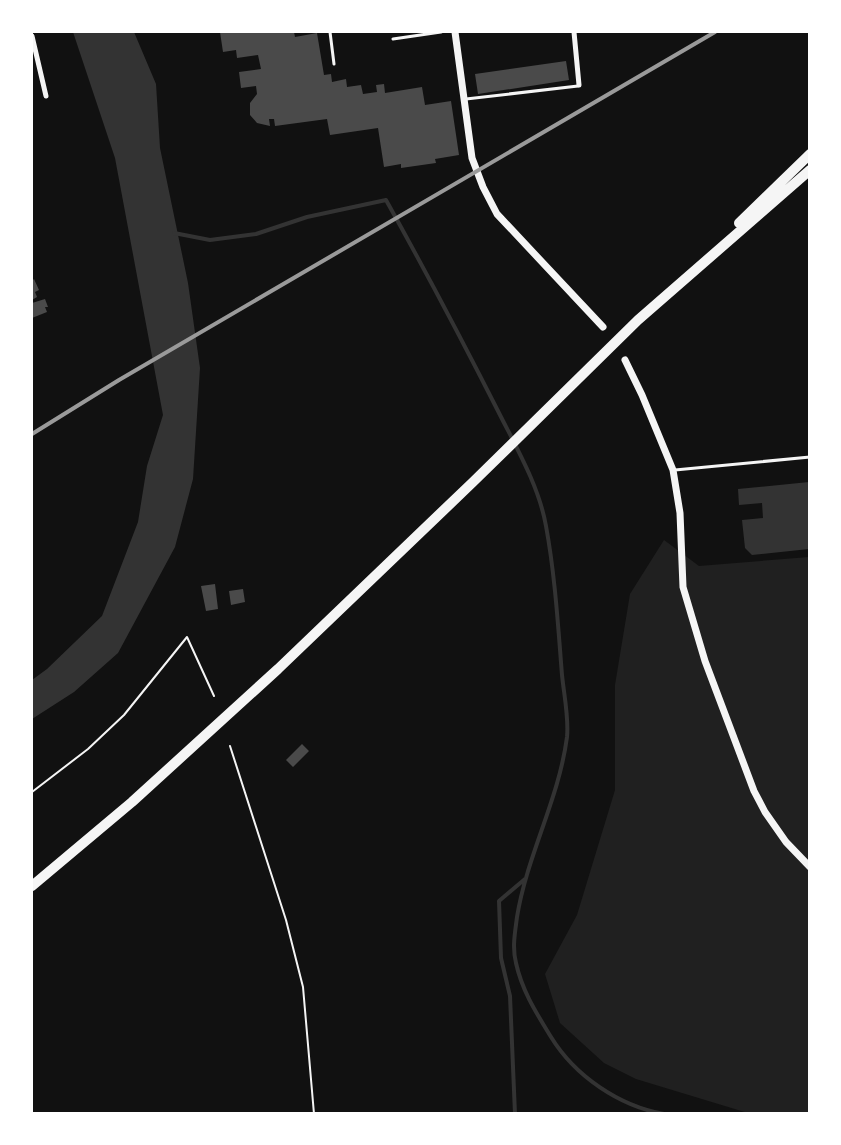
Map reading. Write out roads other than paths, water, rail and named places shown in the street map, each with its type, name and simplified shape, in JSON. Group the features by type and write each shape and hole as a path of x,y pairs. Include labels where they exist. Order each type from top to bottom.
{"highway":[{"path":"666,295 810,154"},
{"path":"32,886 149,786 278,669 539,419 638,320 810,170"}],"street":[{"path":"455,32 472,158 483,187 497,214 603,327"},
{"path":"574,32 579,85"},
{"path":"32,36 46,96"},
{"path":"625,360 642,394 673,470 680,513 683,587 705,661 754,791 765,812 786,842 810,867"}],"lane":[{"path":"330,32 334,64"},
{"path":"393,39 441,32"},
{"path":"464,99 579,85"},
{"path":"673,470 810,457"}],"waterway":[{"path":"174,233 210,240 256,234 307,217 386,200 519,453 538,496 546,526 556,600 567,714 567,737 557,783 528,871 517,917 514,946 519,973 540,1020 572,1064 585,1076 615,1096 647,1110 664,1114"},
{"path":"515,1114 510,996 501,958 499,901 525,879"}],"railway":[{"path":"32,434 119,380 715,32"}]}
